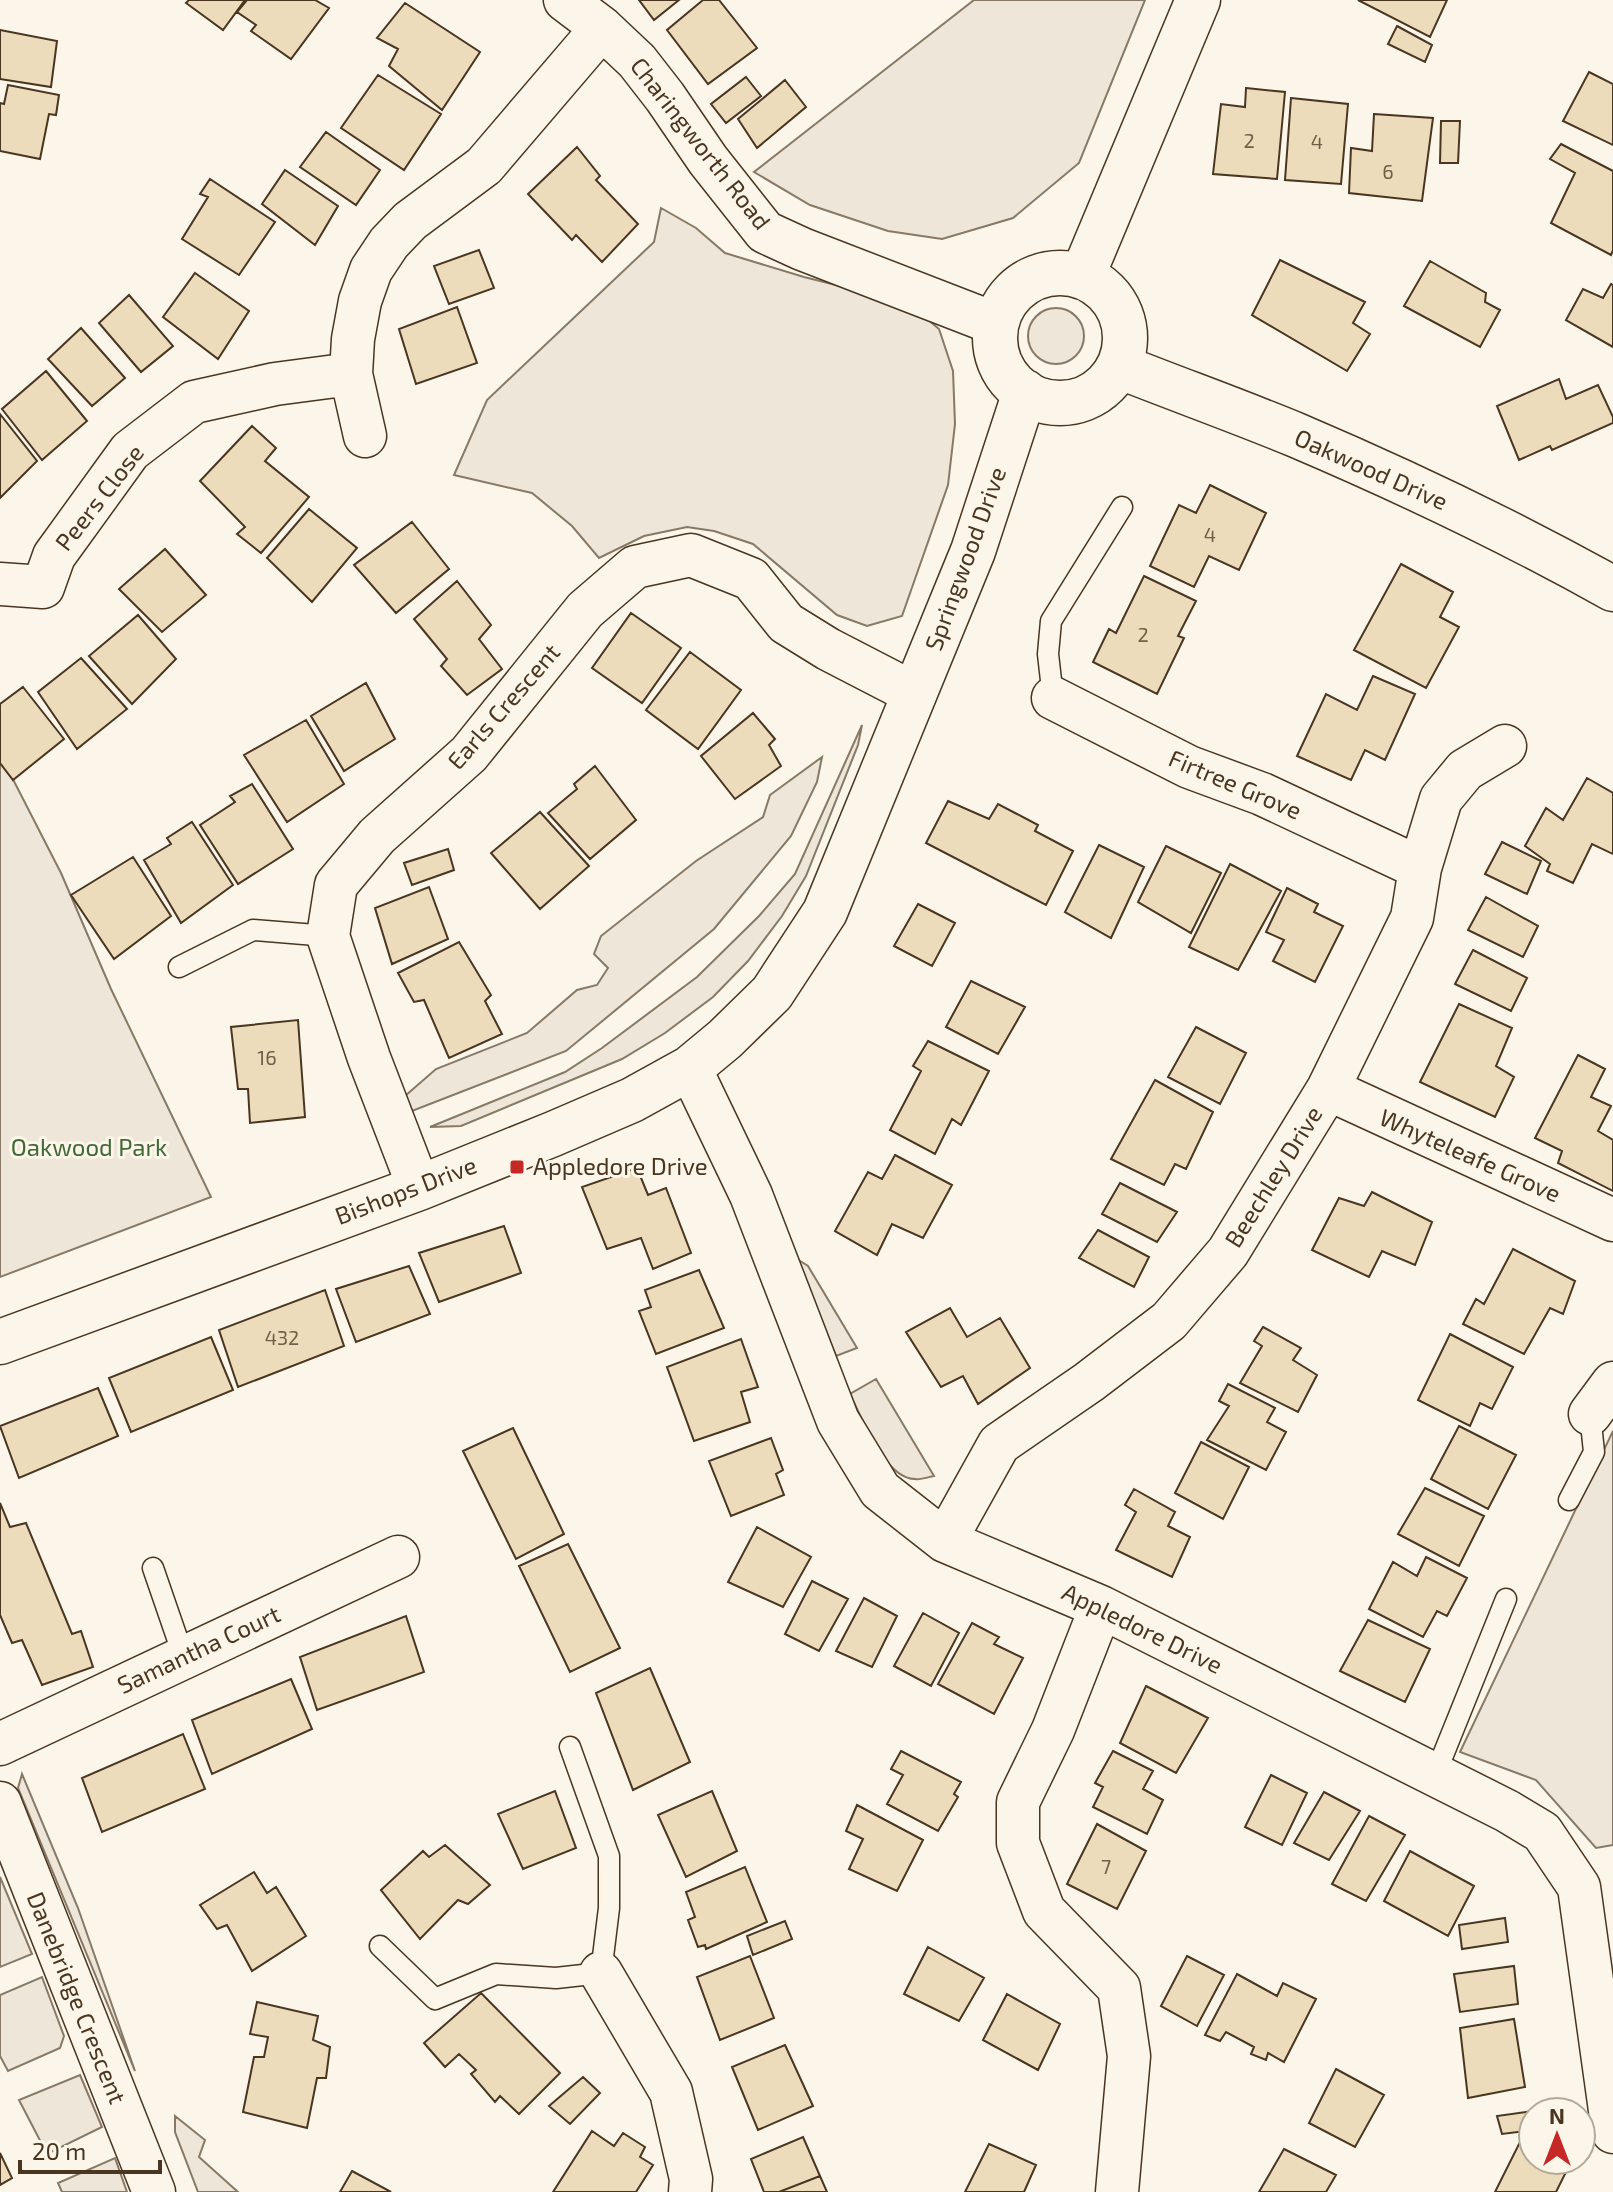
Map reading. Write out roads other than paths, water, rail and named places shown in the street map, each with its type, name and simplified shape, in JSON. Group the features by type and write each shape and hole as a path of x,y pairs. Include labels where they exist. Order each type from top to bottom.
{"street":[{"name":"Charingworth Road","path":"565,0 602,28 637,61 708,160 765,232 996,324"},
{"path":"1082,277 1198,0"},
{"path":"365,436 351,374 360,301 371,270 389,243 410,221 484,166 602,28"},
{"path":"1042,275 1082,277 1100,285 1126,323 1126,347 1121,367 1112,379 1090,395 1069,402 1046,401 1014,384 1000,365 995,343 996,324 1005,303 1020,287 1042,275"},
{"name":"Oakwood Drive","path":"1121,367 1292,433 1611,583"},
{"name":"Peers Close","path":"0,584 43,587 54,556 130,451 194,402 275,384 351,374"},
{"name":"Springwood Drive","path":"908,709 973,551 1025,392"},
{"name":"Earls Crescent","path":"419,1188 369,1058 328,936 336,885 377,836 469,754 585,610 635,567 691,555 751,579 786,623 828,649 908,709"},
{"name":"Firtree Grove","path":"1053,698 1189,767 1262,794 1420,868"},
{"name":"Bishops Drive","path":"0,1342 419,1188 632,1100 690,1068 772,993 825,912 908,709"},
{"name":"Beechley Drive","path":"945,1541 999,1444 1089,1382 1169,1321 1228,1252 1328,1089 1412,918 1420,868 1441,799 1465,770 1505,746"},
{"name":"Appledore Drive","path":"690,1068 751,1195 838,1421 880,1490 945,1541 1101,1607 1507,1811 1542,1832 1596,1883 1613,2132"},
{"name":"Whyteleafe Grove","path":"1328,1089 1613,1220"},
{"name":"Samantha Court","path":"0,1744 398,1557"},
{"path":"1101,1607 1053,1730 1018,1802 1018,1843 1044,1911 1119,1988 1129,2056 1117,2192"},
{"name":"Danebridge Crescent","path":"0,1803 154,2192"},
{"path":"601,1973 671,2092 691,2179 690,2192"}],"lane":[{"path":"1053,698 1048,654 1051,621 1122,507"},
{"path":"179,967 253,930 328,936"},
{"path":"1569,1500 1594,1452 1601,1398"},
{"path":"153,1568 184,1658"},
{"path":"1435,1775 1506,1599"},
{"path":"380,1946 435,1999 496,1974 556,1978 601,1973 609,1908 609,1856 570,1747"}],"place":[{"name":"Appledore Drive","path":"517,1167"}],"park label":[{"name":"Oakwood Park","path":"89,1148"}]}
